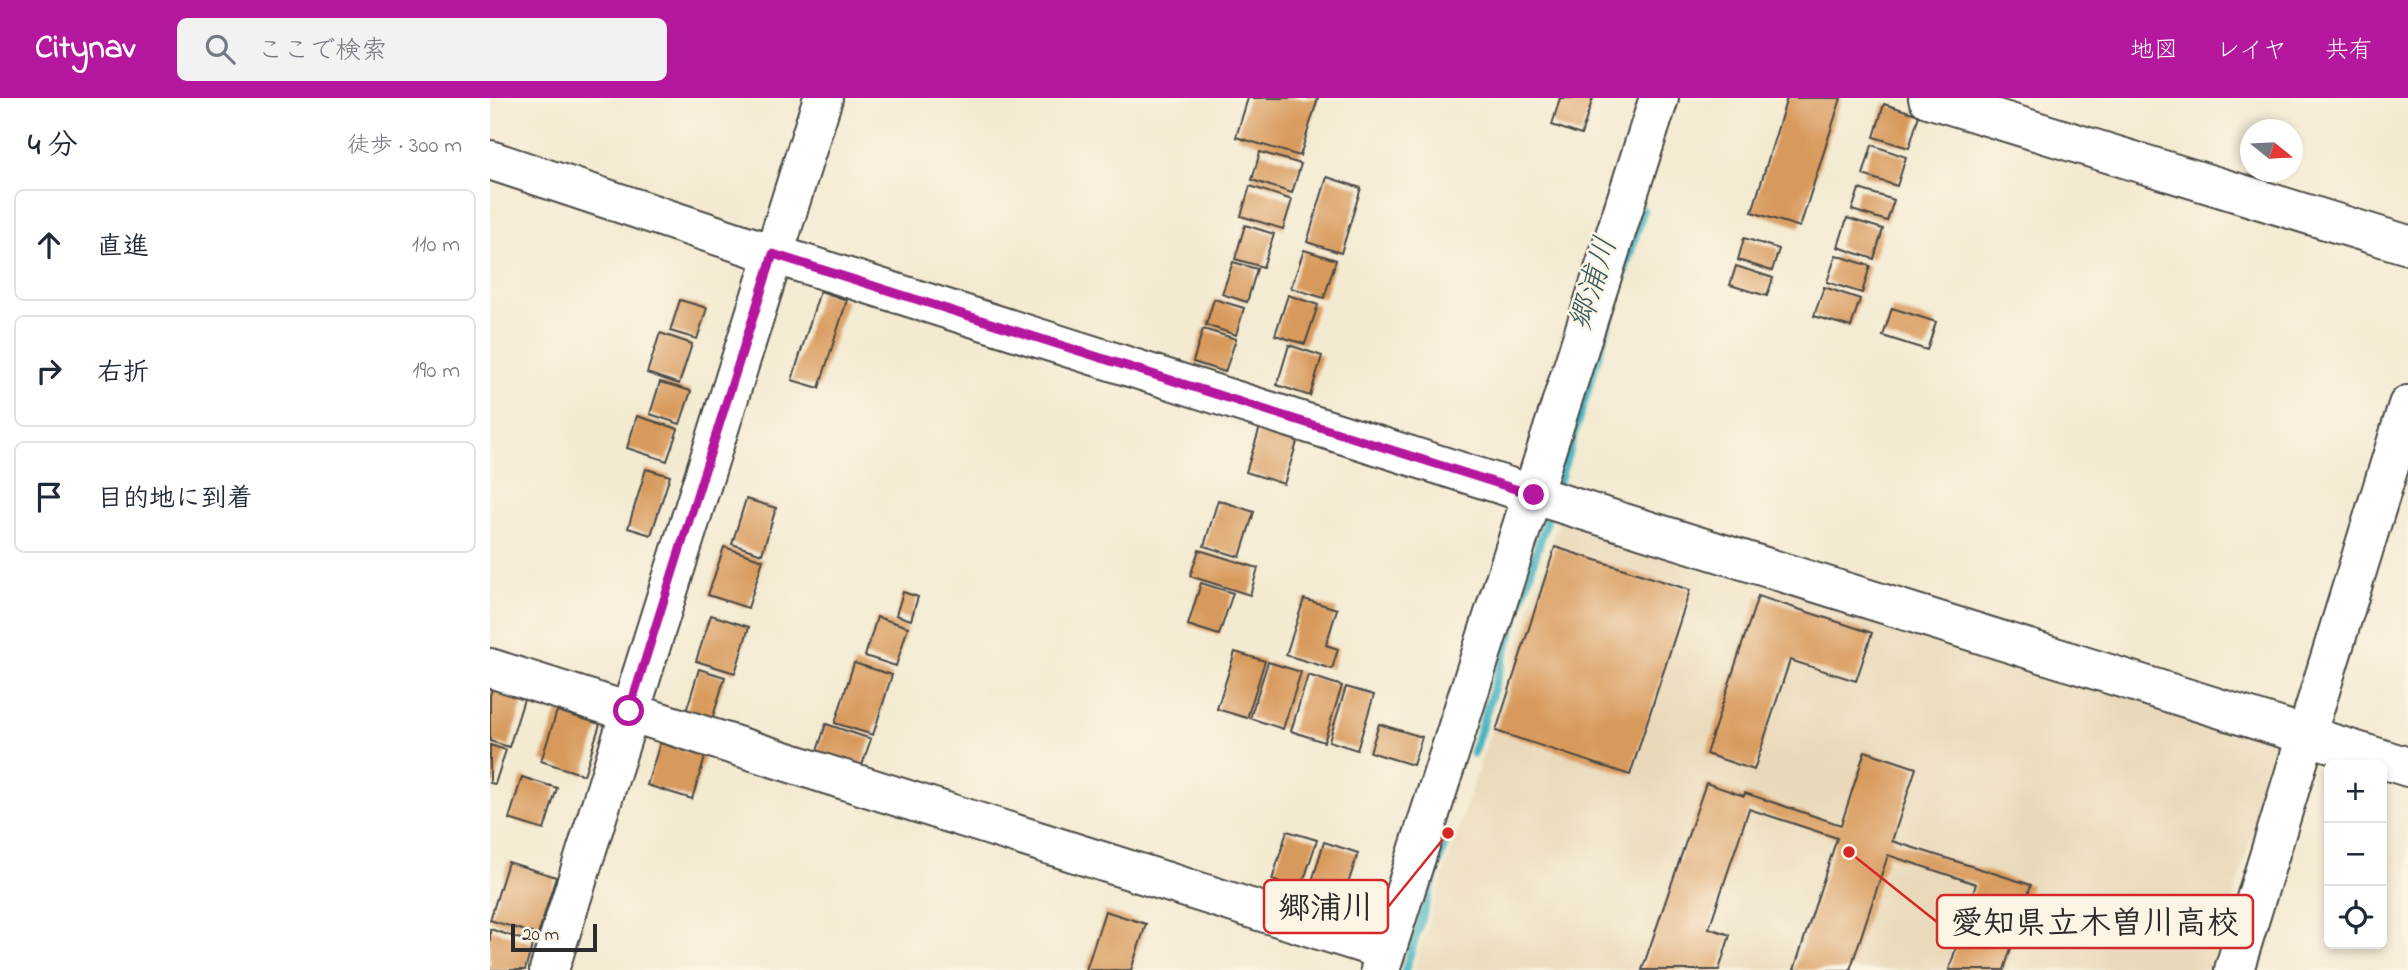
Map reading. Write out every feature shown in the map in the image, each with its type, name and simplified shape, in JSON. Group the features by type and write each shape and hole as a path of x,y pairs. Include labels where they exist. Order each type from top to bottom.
{"street":[{"path":"550,970 823,98"},
{"path":"490,668 629,711 1383,960 1659,98"},
{"path":"1933,99 2017,111 2408,245"},
{"path":"490,160 773,254 1534,495 2408,767"},
{"path":"2234,970 2408,405"}],"shaded area":[{"path":"1561,514 2283,735 2211,970 1413,970"}],"building":[{"path":"1248,98 1318,98 1300,156 1236,137"},
{"path":"1560,98 1593,98 1581,135 1552,125"},
{"path":"1787,98 1841,98 1800,227 1752,212"},
{"path":"1884,104 1919,115 1909,148 1874,137"},
{"path":"1872,145 1906,157 1897,186 1863,175"},
{"path":"1260,152 1301,164 1292,193 1252,180"},
{"path":"1327,177 1361,188 1341,253 1307,242"},
{"path":"1250,186 1292,200 1283,229 1241,216"},
{"path":"1859,189 1894,200 1887,221 1852,210"},
{"path":"1847,218 1883,229 1874,259 1838,247"},
{"path":"1245,225 1274,234 1263,267 1235,259"},
{"path":"1744,238 1779,249 1772,271 1738,260"},
{"path":"1304,250 1336,260 1324,298 1291,288"},
{"path":"1836,255 1870,266 1862,293 1827,282"},
{"path":"1233,262 1257,269 1247,302 1222,294"},
{"path":"1736,266 1773,278 1767,296 1730,285"},
{"path":"1824,287 1860,299 1851,327 1814,316"},
{"path":"820,291 847,300 819,388 792,380"},
{"path":"1288,295 1318,305 1305,344 1275,335"},
{"path":"1214,299 1244,308 1236,335 1206,325"},
{"path":"680,300 707,308 697,339 670,331"},
{"path":"1892,308 1936,322 1927,350 1883,336"},
{"path":"1203,329 1236,339 1225,372 1193,362"},
{"path":"660,333 692,344 679,384 647,373"},
{"path":"1289,345 1322,356 1310,396 1277,385"},
{"path":"660,382 691,391 680,424 650,414"},
{"path":"637,416 678,429 667,461 627,448"},
{"path":"1261,424 1299,436 1284,484 1246,472"},
{"path":"646,469 670,476 651,535 628,528"},
{"path":"746,499 776,508 762,554 732,544"},
{"path":"1218,500 1254,512 1240,557 1204,546"},
{"path":"724,547 763,560 748,608 708,595"},
{"path":"1555,547 1690,590 1630,775 1496,731"},
{"path":"1199,550 1258,568 1250,595 1190,576"},
{"path":"1201,583 1233,593 1219,635 1188,625"},
{"path":"903,592 918,597 911,620 896,615"},
{"path":"1758,596 1872,633 1856,681 1790,660 1754,770 1706,754"},
{"path":"1304,599 1337,609 1326,645 1338,649 1332,669 1286,655"},
{"path":"711,615 749,627 735,673 696,661"},
{"path":"877,617 908,627 896,666 865,656"},
{"path":"1235,652 1265,661 1247,718 1217,709"},
{"path":"1268,662 1301,672 1283,729 1250,718"},
{"path":"854,663 892,675 873,735 835,723"},
{"path":"699,669 725,677 711,723 685,715"},
{"path":"1308,675 1342,686 1324,742 1291,731"},
{"path":"494,684 526,693 509,747 490,741 490,695"},
{"path":"1346,687 1374,695 1357,750 1329,741"},
{"path":"557,711 600,724 584,775 541,761"},
{"path":"826,724 871,739 862,765 817,751"},
{"path":"1379,724 1422,737 1413,765 1370,752"},
{"path":"660,743 705,757 692,799 647,785"},
{"path":"490,745 506,750 495,784 490,783"},
{"path":"1865,751 1916,768 1892,841 2031,885 2004,970 1949,970 1976,884 1888,855 1850,970 1794,970 1837,838 1749,809 1709,928 1730,935 1719,970 1642,970 1706,783 1841,825"},
{"path":"522,777 557,788 544,830 509,819"},
{"path":"1287,831 1317,840 1301,889 1272,880"},
{"path":"1324,842 1358,853 1343,899 1310,888"},
{"path":"508,862 556,877 538,935 490,920"},
{"path":"1105,911 1146,924 1131,970 1086,970"},
{"path":"490,929 533,943 525,970 490,970"}],"waterway":[{"name":"郷浦川","path":"1558,484 1643,210"},
{"name":"郷浦川","path":"1473,753 1549,512"},
{"name":"郷浦川","path":"1405,970 1448,833"}],"place":[{"name":"郷浦川","path":"1448,833"},
{"name":"愛知県立木曽川高校","path":"1849,852"}],"route":[{"path":"629,711 773,254 1534,495"}]}
